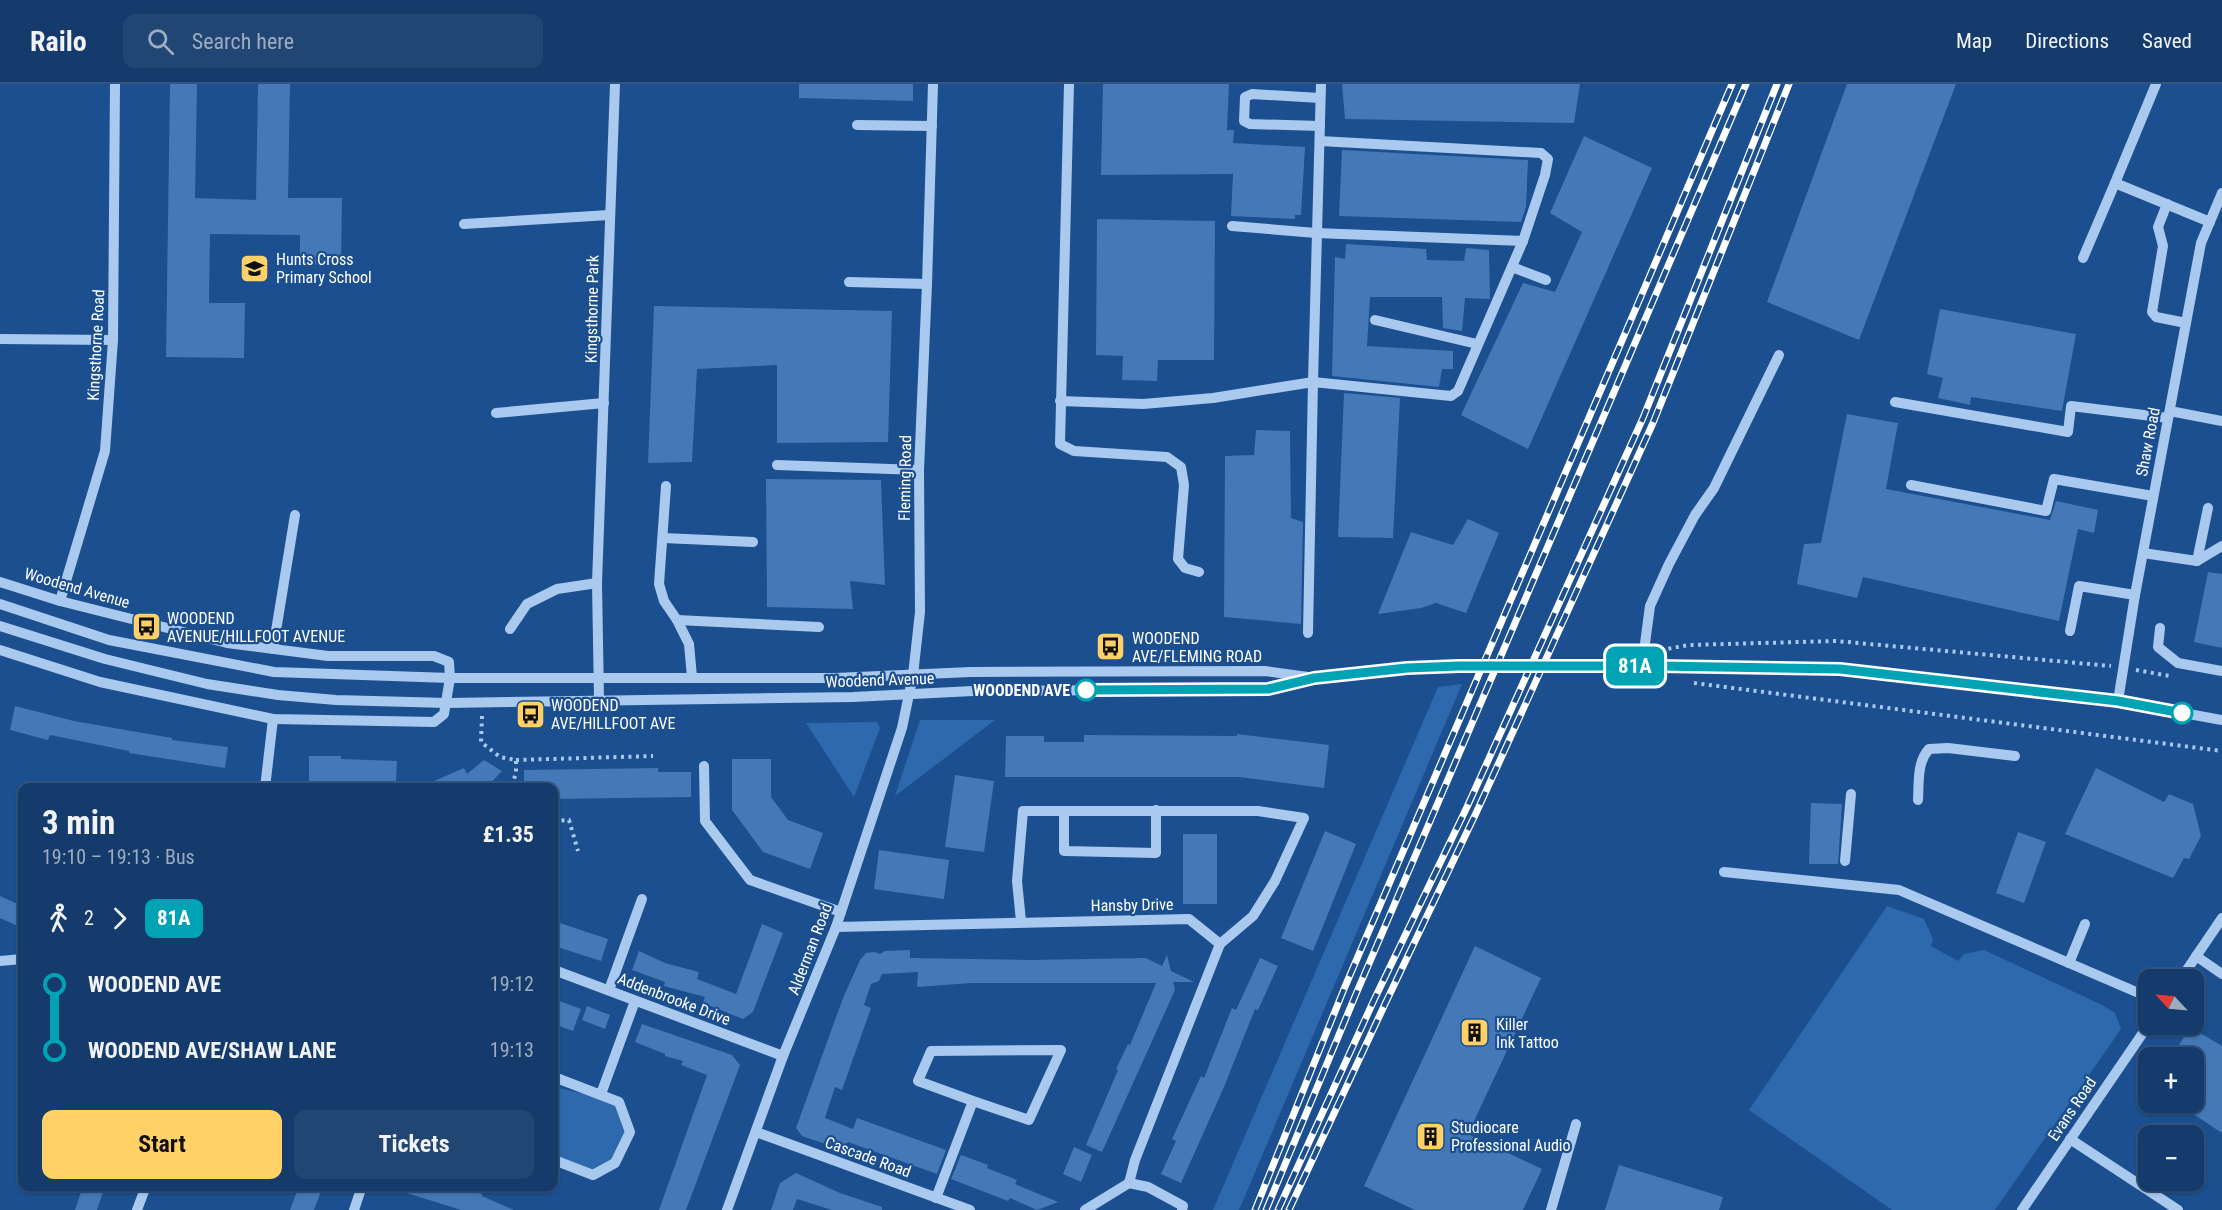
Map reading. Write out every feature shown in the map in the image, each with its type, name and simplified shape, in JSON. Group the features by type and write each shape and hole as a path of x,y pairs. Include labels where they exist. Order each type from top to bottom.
{"street":[{"name":"Kingsthorne Road","path":"60,601 105,451 113,340 116,84"},
{"name":"Kingsthorne Park","path":"599,700 597,583 615,84"},
{"name":"Fleming Road","path":"909,695 920,612 919,470 933,84"},
{"path":"1068,84 1060,444 1074,451 1167,457 1181,467 1184,485 1178,559 1185,568 1199,572"},
{"path":"1308,633 1321,84"},
{"path":"2083,258 2156,84"},
{"path":"1320,98 1252,94 1245,98 1244,121 1250,124 1320,126"},
{"path":"857,125 932,126"},
{"path":"1060,400 1143,404 1213,398 1313,382 1450,396 1458,391 1523,241 1545,176 1548,159 1541,153 1320,141"},
{"path":"2115,183 2210,222"},
{"name":"Shaw Road","path":"2118,701 2135,595 2201,243 2222,193"},
{"path":"2167,204 2158,227 2163,246 2152,312 2156,317 2186,323"},
{"path":"464,224 609,216"},
{"path":"1232,226 1316,233 1523,241"},
{"path":"1512,267 1546,280"},
{"path":"849,282 927,284"},
{"path":"1375,320 1478,344"},
{"path":"0,339 113,340"},
{"path":"1642,666 1650,606 1695,515 1714,488 1779,355"},
{"path":"1895,402 2068,432 2071,406 2222,421"},
{"path":"496,413 604,403"},
{"path":"777,465 919,470"},
{"path":"1911,485 2046,511 2054,479 2153,496"},
{"path":"666,486 659,584 664,601 689,644 692,677"},
{"path":"2197,561 2208,508"},
{"path":"273,649 295,515"},
{"path":"663,538 753,542"},
{"path":"2143,553 2197,561 2222,546"},
{"name":"Woodend Avenue","path":"0,582 60,601 227,643 328,656 434,656 449,662 450,678"},
{"path":"510,629 527,604 558,589 597,583"},
{"path":"2070,631 2079,586 2135,595"},
{"name":"Woodend Avenue","path":"0,604 109,640 274,672 450,678 835,678 971,672 1265,671 1314,678"},
{"path":"677,620 819,627"},
{"name":"Woodend Avenue","path":"0,626 105,659 207,684 278,695 336,700 447,703 909,695 973,691 1268,689 1314,678 1407,668 1642,666 1840,669 2118,701 2222,720"},
{"path":"2160,628 2158,647 2178,663 2222,671"},
{"path":"0,650 100,682 273,719 434,722 444,714 450,678"},
{"name":"Alderman Road","path":"727,1210 783,1056 836,927 902,728 909,695"},
{"path":"265,783 273,719"},
{"path":"1918,800 1923,755 1929,748 2015,756"},
{"path":"704,766 705,821 750,880 841,912"},
{"path":"1845,861 1851,794"},
{"path":"1064,811 1064,851 1156,853 1156,810"},
{"path":"1021,921 1017,881 1023,812 1258,811 1304,818 1275,880 1253,916 1220,944 1135,1160 1129,1183"},
{"path":"1724,872 1899,890 2138,993"},
{"path":"609,990 642,899"},
{"path":"2187,969 2222,918"},
{"name":"Hansby Drive","path":"836,927 1021,921 1189,919 1220,944"},
{"path":"2069,963 2085,924"},
{"path":"2196,956 2222,974"},
{"path":"0,961 18,960"},
{"name":"Addenbrooke Drive","path":"558,971 783,1056"},
{"path":"601,1094 635,1001"},
{"name":"Evans Road","path":"2022,1210 2141,1035"},
{"path":"1061,1050 1029,1120 973,1101 918,1081 931,1051 1061,1050"},
{"path":"558,1078 619,1102 630,1132 615,1163 593,1175 558,1162"},
{"path":"936,1198 973,1101"},
{"path":"1551,1210 1576,1124"},
{"name":"Cascade Road","path":"756,1132 970,1210"},
{"path":"2070,1139 2178,1210"},
{"path":"1085,1210 1129,1183 1148,1187 1184,1206 1182,1210"},
{"path":"137,1210 144,1191"},
{"path":"356,1210 362,1191"}],"path":[{"path":"1644,653 1689,645 1836,641 2124,668 2178,678"},
{"path":"1683,682 2222,751"},
{"path":"482,702 481,742 500,757 516,760 653,756"},
{"path":"513,783 516,773 516,760"},
{"path":"558,821 569,820 578,851"}],"shaded area":[{"path":"1462,684 1239,1210 1213,1210 1438,687"},
{"path":"920,720 995,720 895,796"},
{"path":"877,722 880,728 854,797 806,723"},
{"path":"1887,906 1924,919 1933,939 1931,946 1958,961 1964,954 1984,950 2102,1005 2115,1013 2121,1029 1995,1210 1892,1210 1749,1110"},
{"path":"558,1088 619,1102 630,1132 615,1163 593,1175 558,1161"}],"building":[{"path":"170,84 197,84 195,198 256,200 258,84 290,84 288,198 342,198 341,265 300,264 300,235 210,234 209,303 245,303 244,358 166,357"},
{"path":"799,84 913,84 913,101 799,98"},
{"path":"1103,84 1229,84 1227,130 1234,130 1233,143 1305,147 1301,215 1295,215 1295,219 1231,216 1233,174 1101,175"},
{"path":"1342,84 1580,84 1574,123 1345,119"},
{"path":"1847,84 1956,84 1859,340 1767,302"},
{"path":"1584,136 1652,168 1528,449 1461,415 1523,283 1555,292 1582,232 1550,213"},
{"path":"1342,150 1528,160 1526,207 1521,222 1339,216"},
{"path":"1097,219 1215,221 1214,360 1158,360 1157,381 1122,380 1123,356 1096,355"},
{"path":"1346,244 1426,249 1427,260 1464,261 1466,248 1489,250 1490,299 1465,298 1462,331 1443,328 1442,297 1370,297 1367,346 1453,351 1453,369 1442,369 1439,387 1332,376 1335,257 1345,259"},
{"path":"654,306 892,311 888,442 777,443 777,365 697,369 692,462 648,463"},
{"path":"1940,309 2076,334 2062,411 1971,397 1970,405 1938,398 1943,378 1927,374"},
{"path":"1344,393 1400,398 1393,538 1338,537"},
{"path":"1847,414 1898,423 1886,489 2050,520 2056,501 2098,510 2094,533 2078,529 2059,621 1863,577 1857,598 1797,584 1804,544 1821,543"},
{"path":"1256,430 1290,431 1291,518 1303,522 1301,624 1224,617 1225,456 1254,455"},
{"path":"766,479 881,480 885,585 850,581 853,609 767,607"},
{"path":"1468,519 1499,533 1466,613 1436,603 1421,608 1378,614 1411,532 1453,545"},
{"path":"2208,572 2222,574 2222,648 2194,642"},
{"path":"15,706 74,721 172,738 172,740 228,747 225,768 129,753 129,751 50,735 48,740 10,730"},
{"path":"1237,734 1329,745 1324,788 1239,777 1005,777 1006,736 1044,736 1044,742 1084,742 1084,735 1237,736"},
{"path":"309,756 341,756 341,759 397,761 396,782 309,781"},
{"path":"732,759 771,759 771,797 788,820 823,833 810,869 763,852 732,810"},
{"path":"484,760 502,771 491,783 430,783 464,768 467,774"},
{"path":"658,768 658,772 691,772 691,797 558,799 558,783 524,783 524,770"},
{"path":"2096,768 2164,802 2169,794 2193,804 2201,836 2189,859 2184,858 2173,878 2065,834"},
{"path":"955,775 994,781 984,852 945,847"},
{"path":"1811,803 1842,804 1838,864 1809,864"},
{"path":"1325,831 1356,844 1313,951 1281,938"},
{"path":"2018,832 2046,842 2024,903 1996,893"},
{"path":"1183,834 1217,834 1217,904 1183,904"},
{"path":"879,850 949,860 944,899 874,889"},
{"path":"0,896 18,904 18,926 0,918"},
{"path":"558,922 608,939 601,961 558,947"},
{"path":"762,924 783,933 753,1012 743,1019 703,1003 705,997 664,986 665,982 632,970 639,951 665,963 699,972 697,979 736,994"},
{"path":"1475,946 1541,978 1468,1134 1542,1169 1523,1210 1415,1210 1364,1186"},
{"path":"910,950 910,958 1030,960 1146,958 1162,966 1167,955 1171,971 1194,982 1173,982 1175,990 1102,1152 1086,1145 1118,1070 1116,1069 1128,1044 1130,1045 1156,983 971,983 917,987 918,972 882,974 879,981 871,984 864,1005 871,1008 842,1090 835,1087 825,1118 853,1129 857,1118 946,1150 937,1174 848,1142 849,1140 843,1150 802,1136 796,1128 843,998 860,960 866,953 880,954 885,951"},
{"path":"1260,958 1278,966 1258,1010 1255,1009 1224,1087 1181,1183 1161,1174 1176,1141 1172,1139 1201,1076 1204,1078 1232,1008 1236,1010"},
{"path":"558,1000 581,1009 573,1031 558,1025"},
{"path":"587,1006 610,1015 605,1029 582,1020"},
{"path":"642,1024 732,1055 740,1065 686,1210 659,1210 707,1075 681,1065 683,1061 665,1056 665,1054 635,1042"},
{"path":"2185,1035 2203,1035 2222,1046 2222,1133 2192,1113 2204,1113 2204,1047 2178,1047"},
{"path":"1074,1147 1092,1155 1081,1182 1063,1174"},
{"path":"961,1155 988,1165 987,1168 1017,1180 1015,1184 1058,1202 1037,1210 1010,1198 1008,1201 951,1179"},
{"path":"1619,1165 1723,1197 1719,1210 1605,1210"},
{"path":"796,1173 840,1193 882,1207 882,1210 832,1210 797,1199 793,1210 771,1210 780,1183"},
{"path":"81,1191 103,1191 97,1210 75,1210"},
{"path":"297,1191 321,1191 314,1210 290,1210"},
{"path":"400,1191 473,1191 514,1210 461,1210"}],"railway":[{"path":"1255,1210 1344,989 1732,84"},
{"path":"1266,1210 1356,994 1746,84"},
{"path":"1278,1210 1374,1000 1467,807 1643,418 1777,84"},
{"path":"1289,1210 1477,811 1653,423 1789,84"}],"bus line":[{"name":"81A","path":"1086,690 1268,689 1314,678 1407,668 1459,666 1840,669 2118,701 2182,713"}],"place":[{"name":"Hunts Cross Primary School","path":"255,268"},
{"name":"WOODEND AVENUE/HILLFOOT AVENUE","path":"146,627"},
{"name":"WOODEND AVE/FLEMING ROAD","path":"1111,647"},
{"name":"WOODEND AVE","path":"1086,690"},
{"name":"WOODEND AVE/HILLFOOT AVE","path":"530,714"},
{"name":"Killer Ink Tattoo","path":"1475,1033"},
{"name":"Studiocare Professional Audio","path":"1430,1136"}]}
